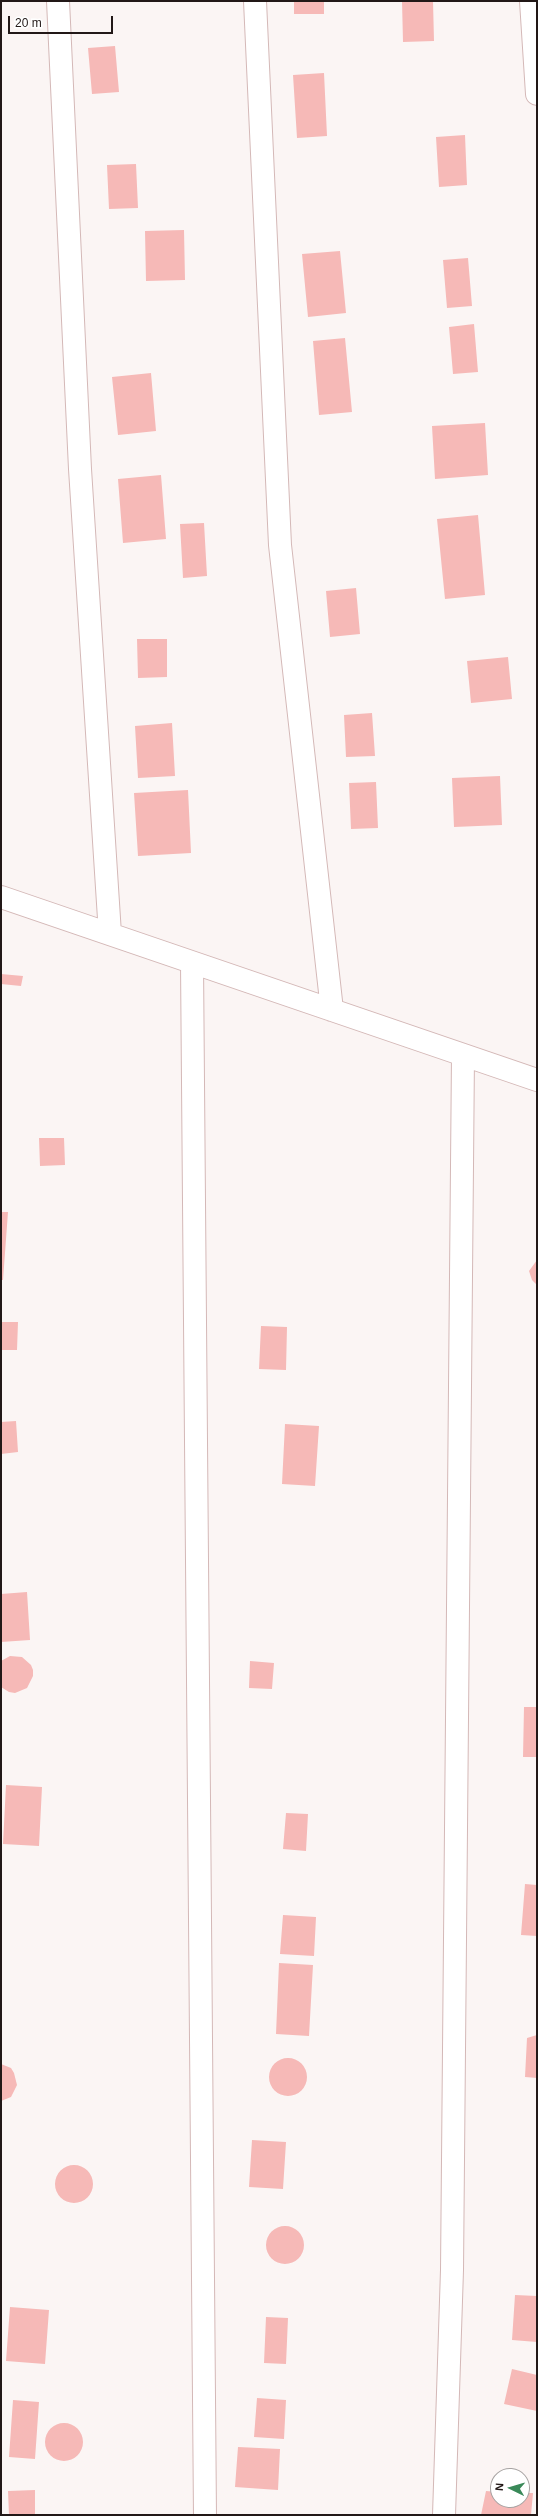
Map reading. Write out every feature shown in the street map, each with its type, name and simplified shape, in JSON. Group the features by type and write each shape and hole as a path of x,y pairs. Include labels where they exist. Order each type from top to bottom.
{"street":[{"path":"58,1 80,469 110,934"},
{"path":"255,1 280,545 332,1010"},
{"path":"531,1 537,94"},
{"path":"1,897 537,1080"},
{"path":"192,963 205,2515"},
{"path":"444,2515 452,2270 463,1055"}],"building":[{"path":"294,1 324,1 324,14 294,14"},
{"path":"402,1 433,1 434,41 403,42"},
{"path":"115,46 119,92 92,94 88,48"},
{"path":"324,73 327,136 297,138 293,75"},
{"path":"465,135 467,185 439,187 436,137"},
{"path":"136,164 138,208 109,209 107,165"},
{"path":"184,230 185,280 146,281 145,231"},
{"path":"340,251 346,313 308,317 302,254"},
{"path":"468,258 472,306 447,308 443,260"},
{"path":"474,324 478,372 453,374 449,327"},
{"path":"345,338 352,412 319,415 313,341"},
{"path":"151,373 156,431 118,435 112,377"},
{"path":"485,423 488,475 435,479 432,426"},
{"path":"161,475 166,539 123,543 118,479"},
{"path":"478,515 485,595 445,599 437,519"},
{"path":"204,523 207,576 183,578 180,524"},
{"path":"356,588 360,634 330,637 326,591"},
{"path":"137,639 167,639 167,677 138,678"},
{"path":"508,657 512,699 471,703 467,661"},
{"path":"372,713 375,756 346,757 344,715"},
{"path":"172,723 175,776 138,778 135,726"},
{"path":"500,776 502,825 454,827 452,778"},
{"path":"376,782 378,828 351,829 349,783"},
{"path":"188,790 191,853 138,856 134,793"},
{"path":"1,974 23,976 21,986 1,984"},
{"path":"39,1138 64,1138 65,1165 40,1166"},
{"path":"1,1212 8,1212 3,1280 1,1280"},
{"path":"537,1260 537,1285 532,1280 529,1271"},
{"path":"2,1322 18,1322 17,1350 1,1350"},
{"path":"261,1326 287,1327 286,1370 259,1369"},
{"path":"16,1421 18,1452 1,1454 1,1422"},
{"path":"285,1424 319,1426 315,1486 282,1484"},
{"path":"27,1592 30,1640 1,1642 1,1594"},
{"path":"10,1656 22,1657 31,1665 33,1670 33,1676 27,1688 15,1693 9,1692 1,1687 1,1661"},
{"path":"250,1661 274,1663 272,1689 249,1688"},
{"path":"524,1707 537,1707 537,1757 523,1757"},
{"path":"6,1785 42,1787 39,1846 3,1844"},
{"path":"286,1813 308,1814 306,1851 283,1849"},
{"path":"525,1884 537,1885 537,1936 521,1935"},
{"path":"283,1915 316,1917 314,1956 280,1954"},
{"path":"279,1963 313,1965 309,2036 276,2034"},
{"path":"537,2035 537,2078 525,2077 527,2038"},
{"path":"288,2058 298,2061 304,2067 307,2077 304,2087 298,2093 288,2096 278,2093 272,2087 269,2077 272,2067 278,2061"},
{"path":"1,2064 11,2068 17,2085 11,2097 1,2101"},
{"path":"252,2140 286,2142 283,2189 249,2187"},
{"path":"74,2165 87,2171 93,2184 87,2197 74,2203 61,2197 55,2184 61,2171"},
{"path":"285,2226 295,2229 301,2235 304,2245 301,2255 295,2261 285,2264 275,2261 269,2255 266,2245 269,2235 275,2229"},
{"path":"515,2295 537,2296 537,2342 512,2340"},
{"path":"10,2307 49,2310 45,2364 6,2361"},
{"path":"266,2317 288,2318 286,2364 264,2363"},
{"path":"512,2369 537,2375 537,2411 504,2404"},
{"path":"257,2398 286,2400 284,2439 254,2437"},
{"path":"13,2400 39,2402 35,2459 9,2457"},
{"path":"64,2423 77,2429 83,2442 77,2455 64,2461 51,2455 45,2442 51,2429"},
{"path":"238,2447 280,2449 278,2490 235,2487"},
{"path":"35,2490 35,2515 9,2515 8,2491"},
{"path":"486,2491 490,2491 490,2508 530,2508 530,2493 533,2493 531,2515 481,2515"}]}
